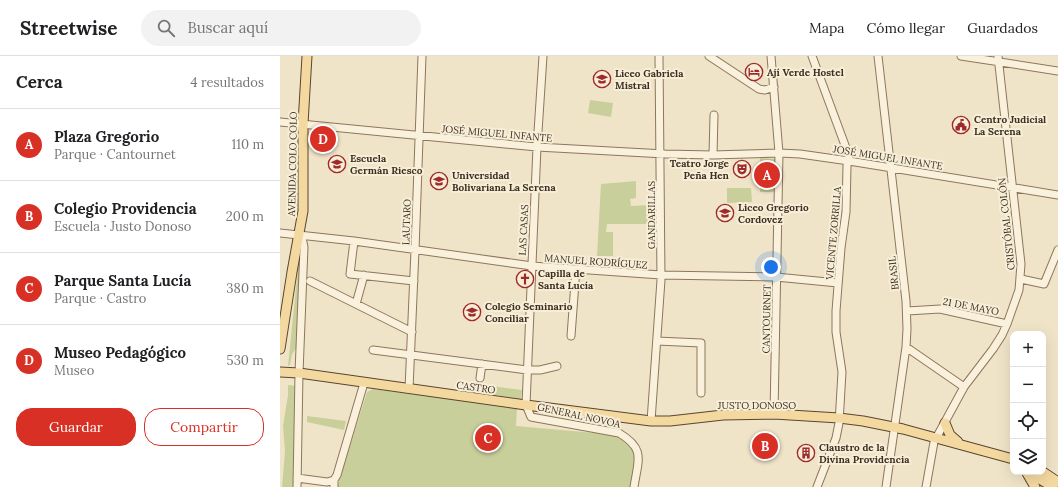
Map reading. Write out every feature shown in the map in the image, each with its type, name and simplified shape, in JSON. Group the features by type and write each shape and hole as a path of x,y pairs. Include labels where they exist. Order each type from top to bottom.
{"main road":[{"name":"AVENIDA COLO COLO","path":"299,235 303,211 303,124 307,56"},
{"path":"280,349 299,235"},
{"name":"CASTRO","path":"285,372 651,421"},
{"name":"JUSTO DONOSO","path":"651,421 670,421 723,415 774,414 839,418 863,421 884,430 894,430 935,440 1010,464"},
{"path":"945,423 950,435 955,441 964,445"},
{"name":"JUSTO DONOSO","path":"935,440 964,445 1010,458"},
{"path":"1029,475 1035,487"},
{"path":"1034,475 1055,484"}],"street":[{"name":"LAUTARO","path":"409,389 422,56"},
{"name":"LAS CASAS","path":"526,405 537,147 543,56"},
{"name":"GANDARILLAS","path":"651,421 661,276 659,56"},
{"path":"709,56 759,89 765,90 774,87"},
{"name":"CANTOURNET","path":"771,56 779,153 774,414"},
{"name":"VICENTE ZORRILLA","path":"812,56 848,151 849,161 847,166 846,212 841,248 836,320 842,372 839,418 836,438 817,487"},
{"name":"BRASIL","path":"878,56 907,311 906,347 886,487"},
{"path":"961,56 998,59 1058,71"},
{"name":"CRISTÓBAL COLÓN","path":"926,487 935,440 964,387 1002,335 1017,296 1021,279 1021,264 998,59"},
{"path":"713,155 714,115"},
{"name":"JOSÉ MIGUEL INFANTE","path":"280,122 537,147 713,155 779,153 812,156 1058,195"},
{"name":"MANUEL RODRÍGUEZ","path":"280,233 354,241 532,266 661,276 776,277 838,283"},
{"name":"AVENIDA COLO COLO","path":"297,487 299,373 304,255 303,242 299,235"},
{"path":"354,241 350,274 414,281"},
{"path":"1021,279 1044,284 1058,250"},
{"path":"571,336 576,269"},
{"path":"356,304 364,275"},
{"path":"310,281 412,332"},
{"name":"21 DE MAYO","path":"907,311 940,309 1007,324"},
{"path":"657,341 701,344 701,393"},
{"path":"906,347 964,387"},
{"path":"373,350 527,370 540,370 557,366"},
{"path":"480,378 482,364"},
{"path":"297,478 334,484 364,383"},
{"name":"GENERAL NOVOA","path":"526,405 531,417 619,433 630,439 637,447 639,456 634,487"}],"green space":[{"path":"590,100 613,103 611,117 588,113"},
{"path":"760,158 775,159 775,192 760,192"},
{"path":"636,181 636,198 630,199 631,206 652,205 653,224 607,224 606,232 613,232 613,256 597,256 601,184"},
{"path":"727,188 751,188 752,202 727,203"},
{"path":"300,248 297,347 292,354 290,365 288,366"},
{"path":"288,385 296,386 293,487 282,487 285,451 283,426 288,395"},
{"path":"483,385 522,390 521,399 482,393"},
{"path":"373,389 517,408 516,426 618,435 626,440 634,452 635,464 631,487 337,487 367,392"},
{"path":"307,416 346,421 344,430 307,422"}],"place":[{"name":"Ají Verde Hostel","path":"754,72"},
{"name":"Liceo Gabriela Mistral","path":"602,79"},
{"name":"Centro Judicial La Serena","path":"961,125"},
{"name":"Museo Pedagógico","path":"323,139"},
{"name":"Escuela Germán Riesco","path":"337,164"},
{"name":"Teatro Jorge Peña Hen","path":"742,169"},
{"name":"Plaza Gregorio","path":"767,175"},
{"name":"Universidad Bolivariana La Serena","path":"439,181"},
{"name":"Liceo Gregorio Cordovez","path":"725,213"},
{"name":"Capilla de Santa Lucía","path":"525,279"},
{"name":"Colegio Seminario Conciliar","path":"472,312"},
{"name":"Parque Santa Lucía","path":"488,438"},
{"name":"Colegio Providencia","path":"765,446"},
{"name":"Claustro de la Divina Providencia","path":"806,453"}]}
